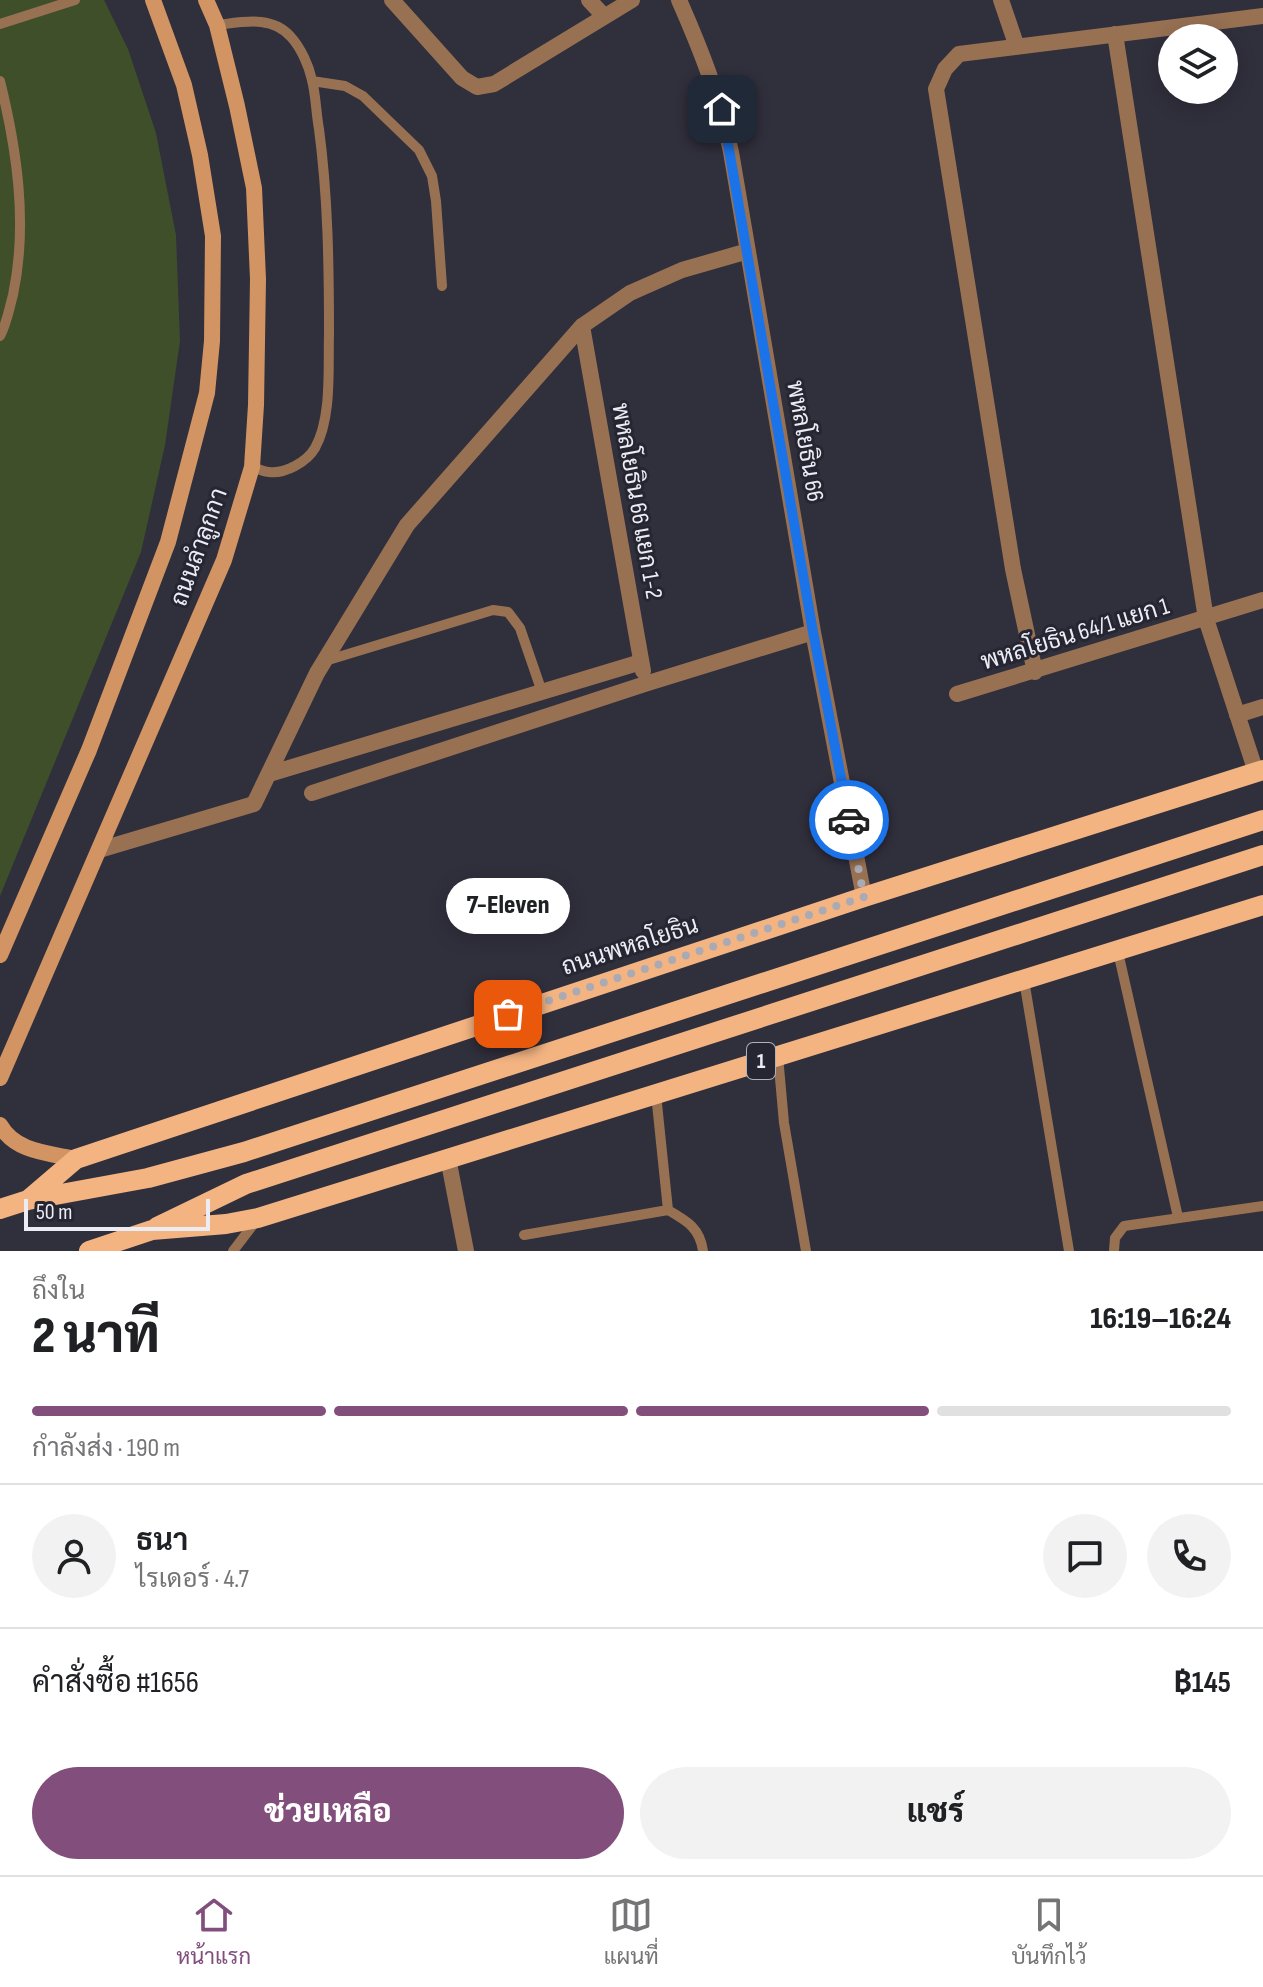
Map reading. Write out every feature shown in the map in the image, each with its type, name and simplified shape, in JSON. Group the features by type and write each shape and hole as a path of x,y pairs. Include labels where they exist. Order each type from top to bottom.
{"main road":[{"name":"ถนนลำลูกกา","path":"0,955 89,750 168,542 207,393 212,341 213,236 200,155 184,85 153,0"},
{"name":"ถนนลำลูกกา","path":"0,1078 224,560 252,467 258,279 254,188 217,25 206,0"},
{"name":"ถนนพหลโยธิน","path":"28,1200 76,1159 864,897 1260,771"},
{"name":"ถนนพหลโยธิน","path":"0,1209 28,1200 135,1180 231,1156 1263,820"},
{"path":"152,1230 246,1184 1263,855"},
{"name":"1","path":"89,1251 152,1230 258,1218 1263,905"},
{"path":"0,1125 8,1138 25,1147 76,1159"}],"street":[{"path":"392,0 462,78 477,87 494,84 632,0"},
{"path":"589,0 603,15"},
{"name":"พหลโยธิน 66","path":"679,0 722,109 813,632 864,897"},
{"path":"1001,0 1017,47"},
{"path":"1035,672 1013,569 936,89 945,69 959,54 1263,16"},
{"path":"1115,34 1206,619 1237,715 1260,771"},
{"path":"99,850 254,804 324,661 407,525 582,326 630,293 682,270 748,251"},
{"name":"พหลโยธิน 66 แยก 1-2","path":"582,326 645,684"},
{"name":"พหลโยธิน 64/1 แยก 1","path":"957,694 1263,600"},
{"path":"312,793 813,632"},
{"path":"269,774 641,662"},
{"path":"1237,715 1263,707"},
{"path":"448,1158 466,1251"}],"lane":[{"path":"0,24 75,0"},
{"path":"217,25 251,21 275,24 292,38 307,64 312,81 326,181 328,389 323,427 315,449 302,461 286,470 269,472 252,467"},
{"path":"0,81 9,120 20,207 19,264 0,336"},
{"path":"312,81 345,86 363,96 419,150 432,176 442,286"},
{"path":"324,661 493,610 508,612 520,628 542,692"},
{"path":"1118,952 1178,1217"},
{"path":"1024,980 1069,1251"},
{"path":"778,1056 784,1123 806,1251"},
{"path":"656,1092 668,1210"},
{"path":"1114,1251 1115,1238 1124,1226 1263,1206"},
{"path":"524,1235 668,1210 691,1224 701,1237 703,1251"},
{"path":"233,1251 258,1218"}],"green space":[{"path":"0,0 104,0 128,49 156,133 176,235 180,341 165,445 141,552 0,896"}],"way so far":[{"path":"508,1014 864,897 849,820"}],"place":[{"name":"7-Eleven","path":"508,1014"}],"route":[{"path":"722,109 849,820"}]}
